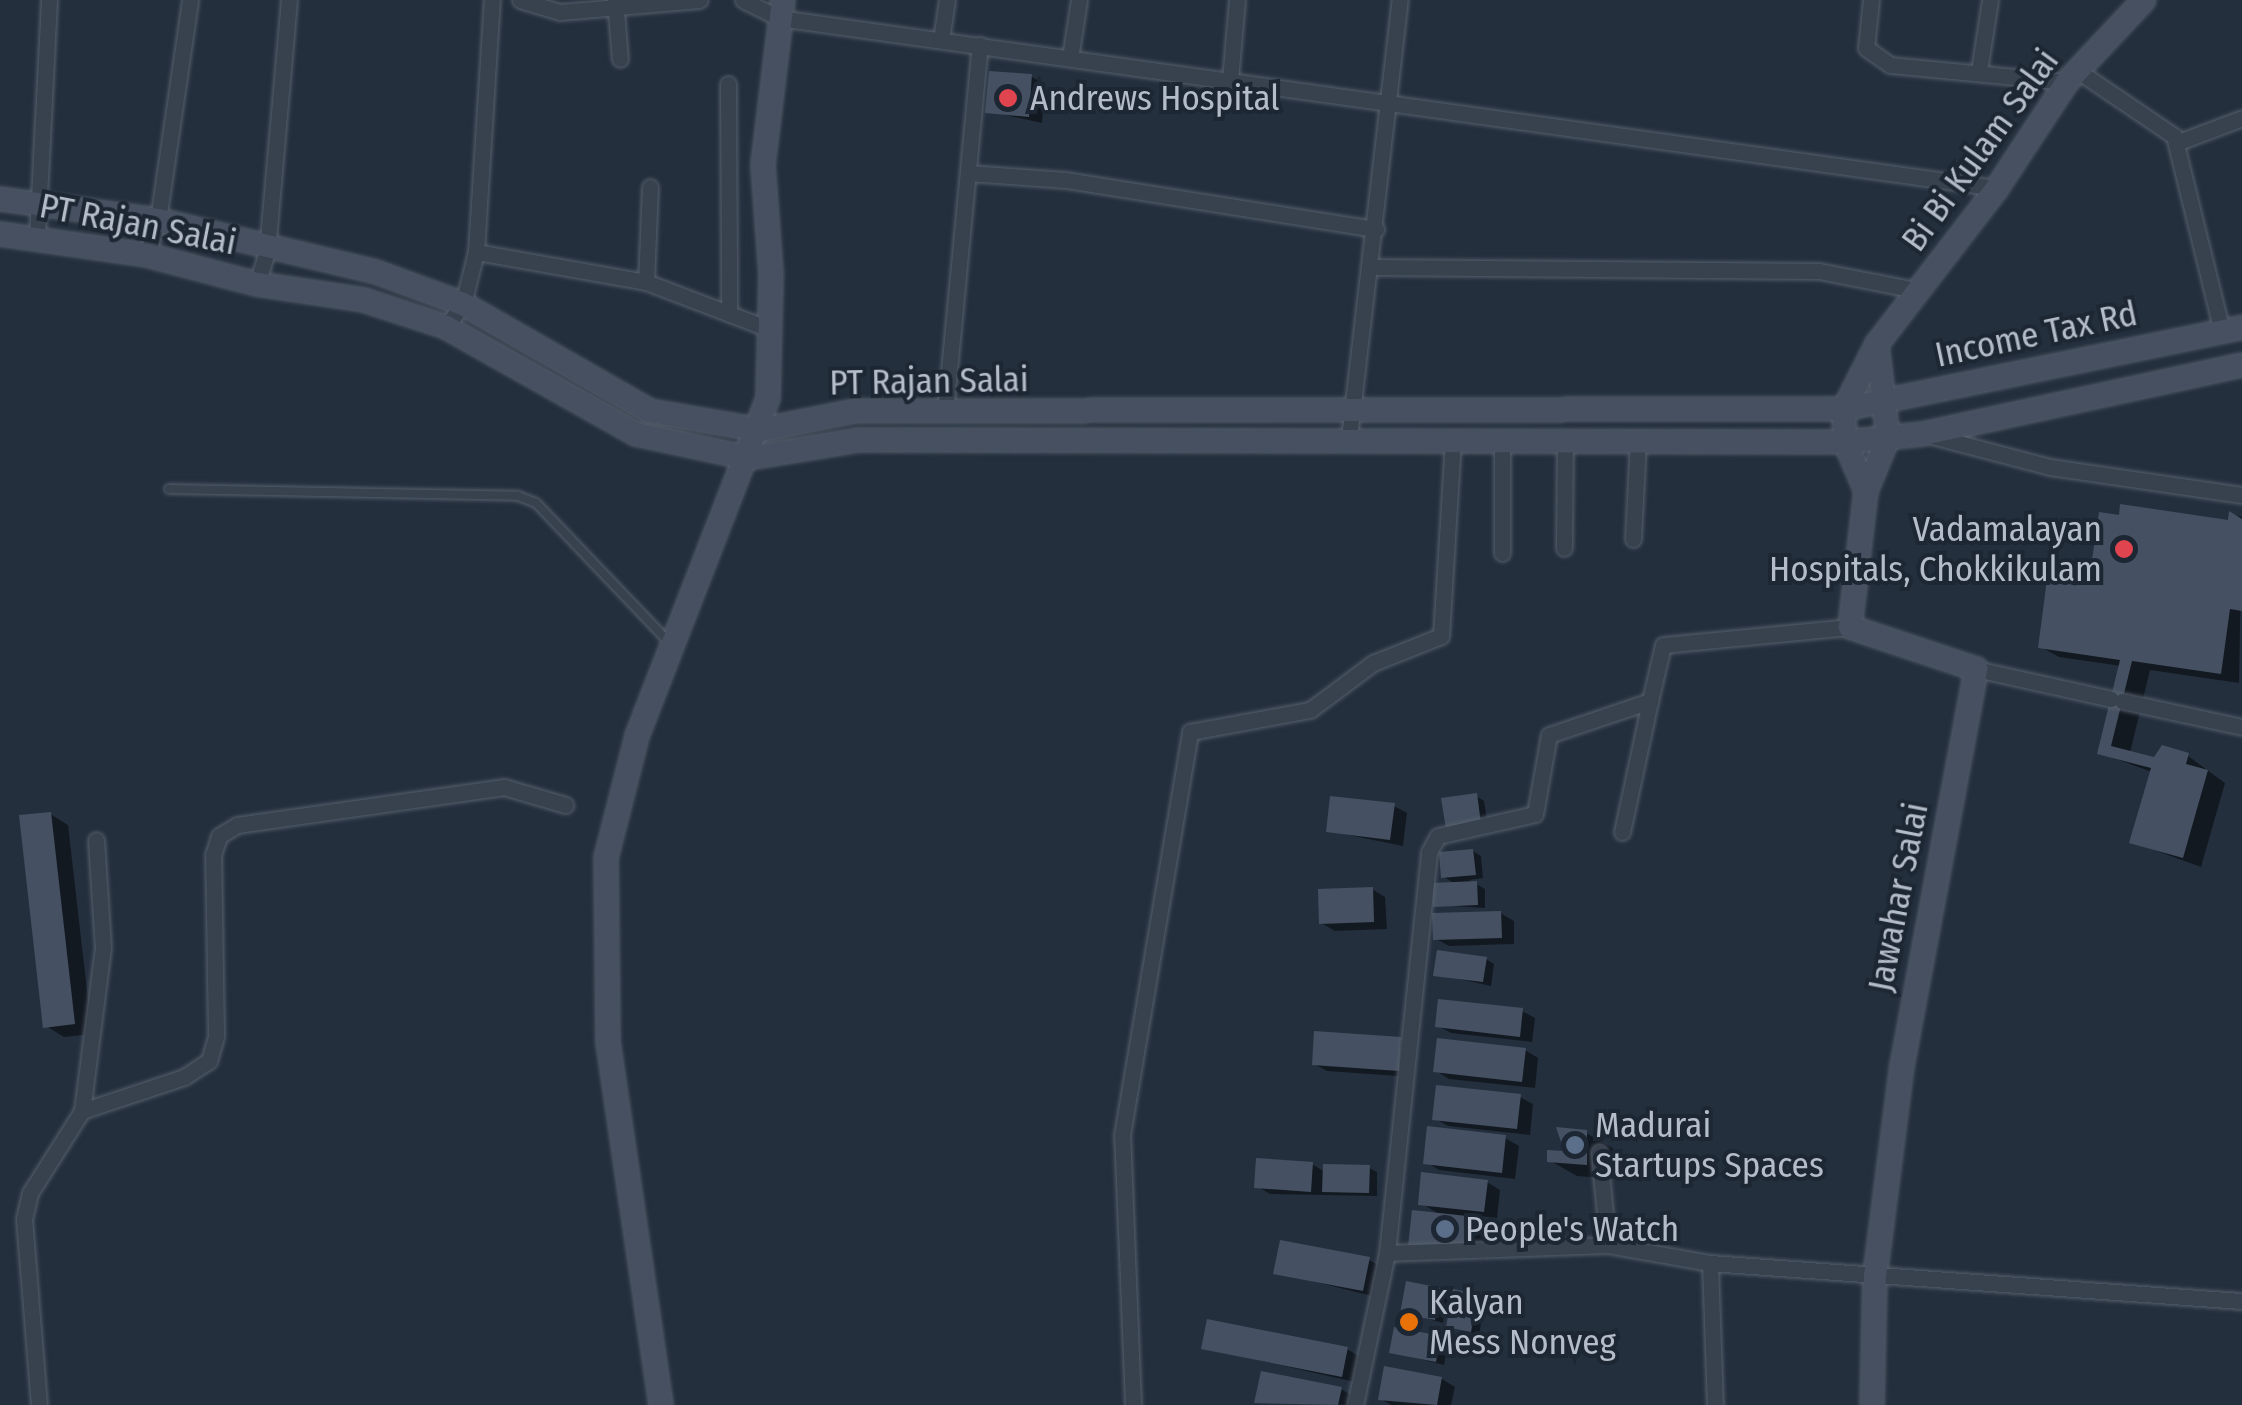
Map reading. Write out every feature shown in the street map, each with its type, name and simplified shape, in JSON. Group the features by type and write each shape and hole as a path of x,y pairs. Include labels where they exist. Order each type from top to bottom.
{"main road":[{"name":"Bi Bi Kulam Salai","path":"1844,442 1844,409 1876,344 1997,188 2072,77 2144,0"},
{"path":"661,1405 608,1043 606,858 637,736 760,430 770,328 764,165 781,9"},
{"name":"PT Rajan Salai","path":"0,199 158,220 267,250 376,272 463,304 650,411 760,430 855,411 1350,414 1844,409"},
{"name":"PT Rajan Salai","path":"0,234 147,255 257,284 364,300 446,327 636,434 749,458 858,440 1844,442"},
{"name":"Income Tax Rd","path":"1844,409 2232,329"},
{"path":"1876,344 1888,438 1866,492 1850,627 1976,670"},
{"path":"1866,492 1844,442 1923,434 2242,365"},
{"path":"1091,439 1096,414"},
{"name":"Jawahar Salai","path":"1872,1405 1876,1276 1902,1066 1976,670"}],"street":[{"path":"37,237 42,205 49,0"},
{"path":"147,255 158,220 190,0"},
{"path":"257,284 267,250 289,0"},
{"path":"446,327 463,304 476,252 492,0"},
{"path":"520,0 560,12 616,4 699,0"},
{"path":"743,0 980,46 1997,188"},
{"path":"941,40 947,0"},
{"path":"1070,58 1079,0"},
{"path":"1230,80 1238,0"},
{"path":"1349,438 1372,267 1400,0"},
{"path":"1871,0 1866,48 1878,60 2072,77 2176,143 2232,329"},
{"path":"1980,71 1990,0"},
{"path":"616,4 620,59"},
{"path":"944,413 980,46"},
{"path":"728,84 729,313"},
{"path":"2176,143 2242,118"},
{"path":"968,172 1066,180 1376,228"},
{"path":"646,282 650,187"},
{"path":"476,252 646,282 770,328"},
{"path":"1372,267 1819,271 1920,291"},
{"path":"1923,434 2050,467 2242,495"},
{"path":"1132,1405 1122,1134 1190,732 1310,710 1373,663 1442,636 1453,441"},
{"path":"1502,441 1502,553"},
{"path":"1564,548 1565,441"},
{"path":"1633,539 1638,442"},
{"path":"1622,832 1663,645 1850,627"},
{"path":"1976,670 2242,728"},
{"path":"1355,1405 1386,1254 1429,852 1438,836 1536,814 1549,736 1650,701"},
{"path":"82,1111 184,1077 209,1060 216,1036 213,854 228,830 504,787 565,805"},
{"path":"38,1405 24,1219 30,1193 82,1111 103,948 96,840"},
{"path":"1599,1152 1608,1245"},
{"path":"1386,1254 1608,1245 1710,1263 2242,1301"},
{"path":"1710,1263 1715,1405"}],"lane":[{"path":"168,489 518,496 536,503 674,647"}],"building":[{"path":"989,71 1032,74 1029,117 985,113"},
{"path":"2120,504 2228,520 2229,511 2242,519 2242,611 2230,609 2221,674 2132,661 2111,746 2154,757 2162,745 2189,753 2186,764 2208,770 2183,858 2129,843 2151,768 2097,754 2120,660 2038,648 2049,564 2091,567 2099,512 2119,515"},
{"path":"1477,793 1481,824 1446,829 1441,798"},
{"path":"1330,796 1395,803 1390,840 1326,832"},
{"path":"51,812 75,1024 43,1028 19,815"},
{"path":"1473,849 1476,875 1441,878 1439,852"},
{"path":"1477,881 1478,905 1433,907 1432,883"},
{"path":"1373,887 1374,922 1319,924 1318,889"},
{"path":"1501,911 1502,938 1433,940 1432,913"},
{"path":"1437,950 1487,957 1483,982 1433,976"},
{"path":"1438,999 1523,1008 1520,1037 1435,1027"},
{"path":"1314,1031 1401,1037 1399,1071 1312,1065"},
{"path":"1437,1038 1526,1048 1522,1082 1433,1072"},
{"path":"1436,1085 1521,1094 1517,1129 1432,1120"},
{"path":"1427,1126 1506,1135 1502,1173 1423,1164"},
{"name":"Madurai Startups Spaces","path":"1556,1127 1587,1130 1587,1165 1547,1162 1547,1150 1564,1151"},
{"path":"1256,1158 1313,1162 1311,1192 1254,1188"},
{"path":"1323,1164 1370,1165 1369,1193 1322,1192"},
{"path":"1421,1172 1488,1180 1484,1212 1418,1205"},
{"path":"1412,1210 1476,1217 1473,1253 1408,1246"},
{"path":"1280,1240 1370,1257 1363,1291 1273,1274"},
{"path":"1406,1281 1441,1288 1435,1320 1400,1314"},
{"path":"1453,1289 1478,1294 1471,1332 1446,1327"},
{"path":"1207,1319 1348,1347 1342,1377 1201,1349"},
{"path":"1394,1327 1441,1336 1436,1362 1389,1353"},
{"path":"1384,1366 1442,1377 1437,1405 1378,1400"},
{"path":"1261,1371 1342,1387 1338,1405 1254,1403"}],"place":[{"name":"Andrews Hospital","path":"1008,98"},
{"name":"Vadamalayan Hospitals, Chokkikulam","path":"2124,549"},
{"name":"Madurai Startups Spaces","path":"1575,1145"},
{"name":"People's Watch","path":"1445,1229"},
{"name":"Kalyan Mess Nonveg","path":"1409,1322"}]}
